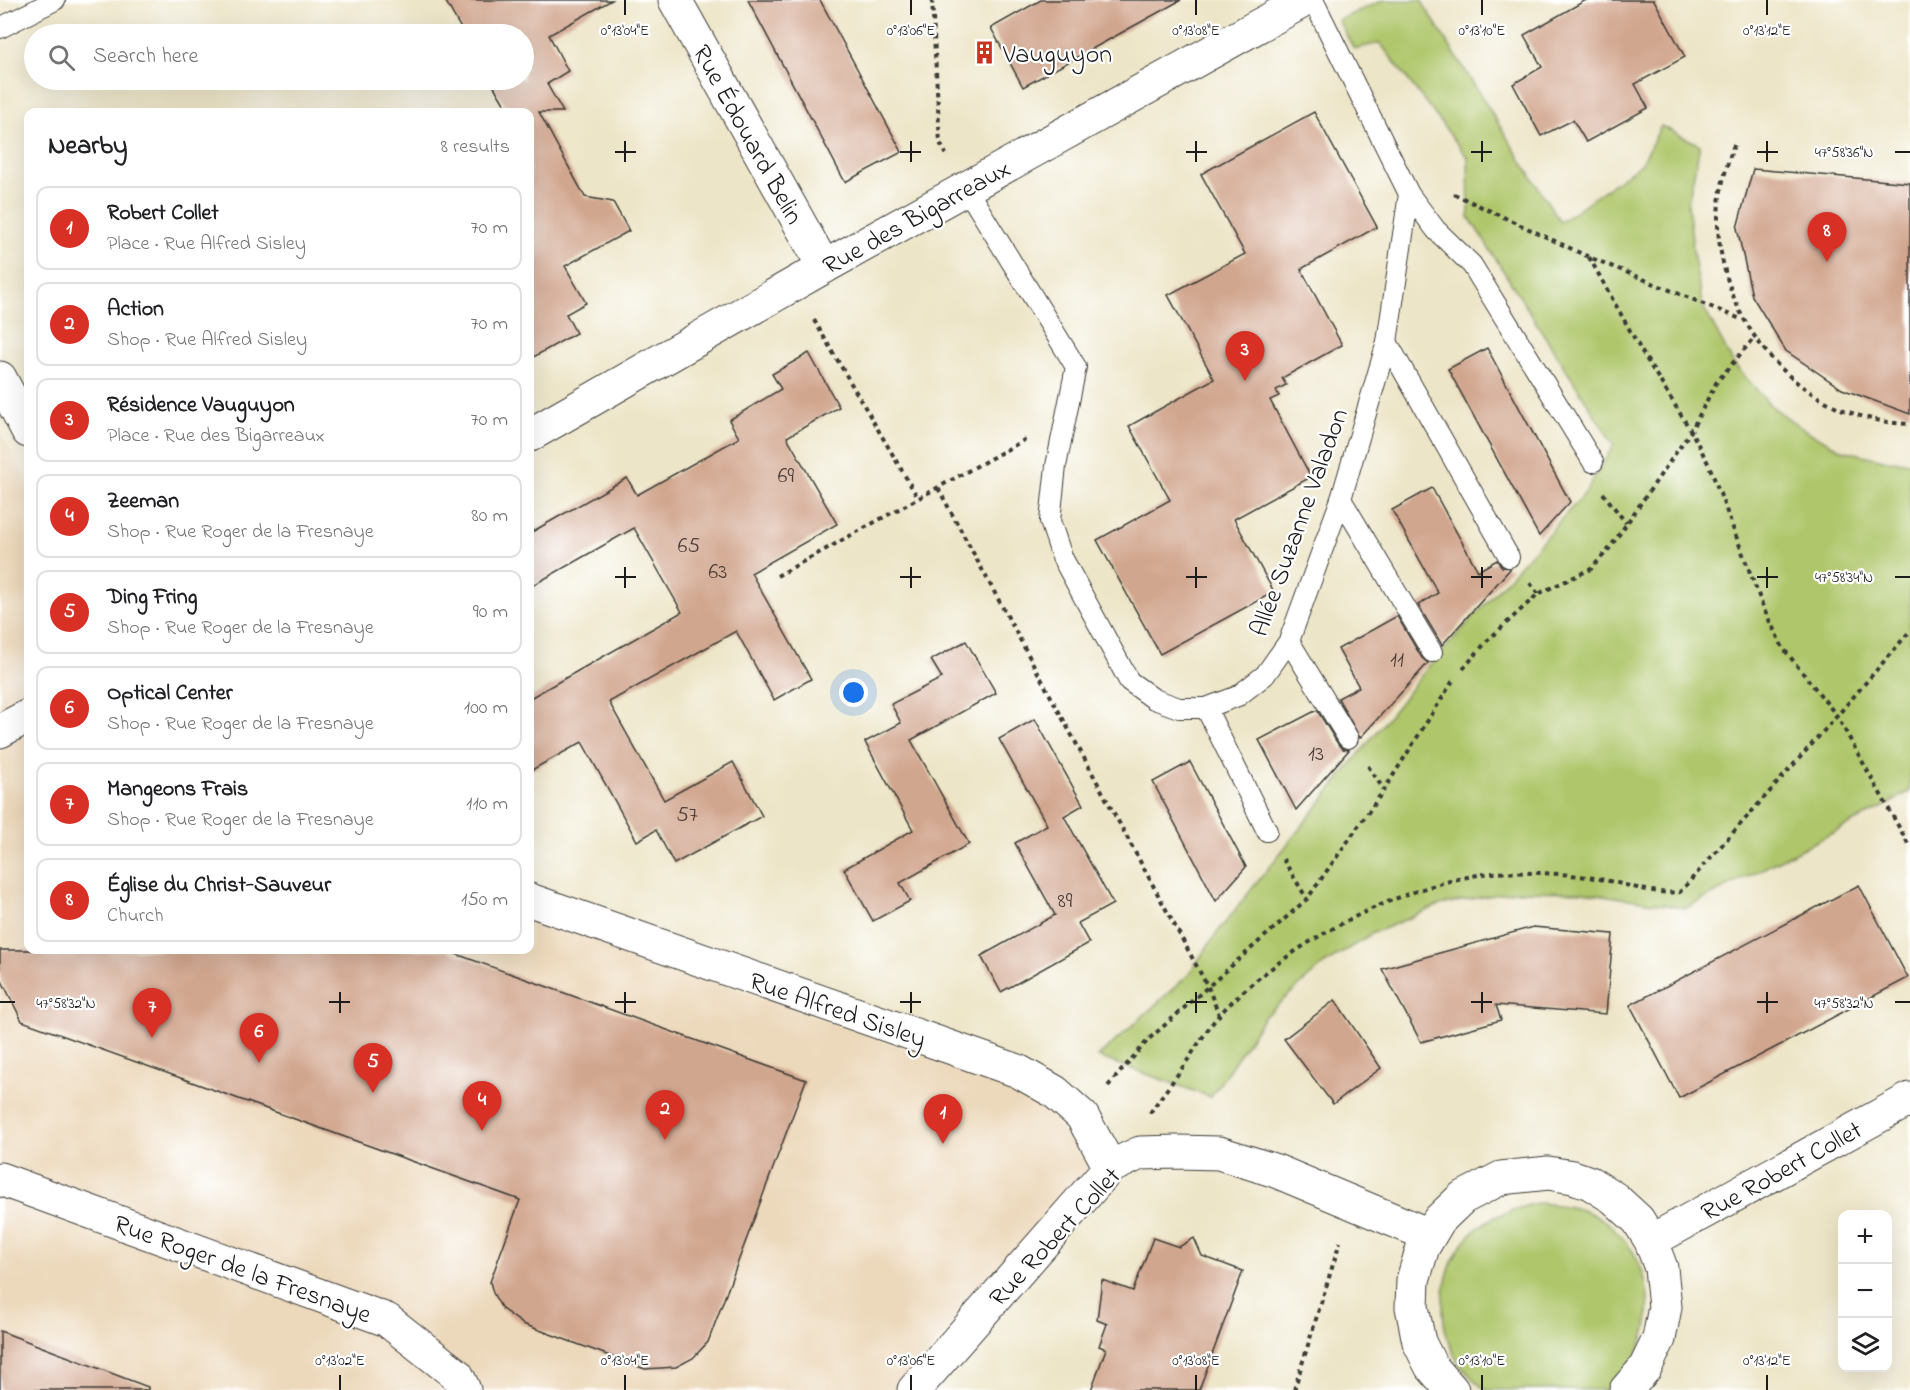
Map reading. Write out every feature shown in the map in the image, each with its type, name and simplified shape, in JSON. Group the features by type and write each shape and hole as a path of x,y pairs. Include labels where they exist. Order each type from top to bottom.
{"street":[{"name":"Rue Édouard Belin","path":"675,0 824,267"},
{"name":"Rue des Bigarreaux","path":"534,433 824,267 1305,0"},
{"path":"0,378 24,423"},
{"path":"0,730 24,718"},
{"name":"Rue Alfred Sisley","path":"534,901 1018,1071 1055,1092 1082,1116 1110,1167"},
{"name":"Rue Robert Collet","path":"1651,1241 1910,1099"},
{"name":"Rue Robert Collet","path":"914,1390 1110,1167 1140,1154 1177,1152 1219,1154 1276,1171 1429,1235"},
{"path":"1452,1390 1431,1366 1419,1342 1412,1306 1413,1280 1423,1247 1439,1220 1462,1198 1501,1178 1548,1173 1573,1177 1590,1183 1614,1198 1638,1220 1651,1241 1661,1268 1665,1306 1659,1339 1645,1368 1626,1390"},
{"name":"Rue Roger de la Fresnaye","path":"0,1179 387,1320 457,1375 464,1390"}],"lane":[{"path":"0,28 55,0"},
{"path":"1313,0 1409,194 1436,231 1472,265 1593,462"},
{"name":"Allée Suzanne Valadon","path":"966,188 1076,368 1056,466 1050,520 1062,557 1129,681 1155,699 1179,708 1206,708 1238,696 1266,675 1289,641 1341,499 1387,342 1409,194"},
{"path":"1387,342 1509,556"},
{"path":"1341,499 1432,652"},
{"path":"1289,641 1348,738"},
{"path":"1206,708 1267,831"}],"path":[{"path":"932,0 940,143 966,188"},
{"path":"1734,145 1725,168 1719,201 1718,237 1723,266 1734,302 1754,338 1790,377 1831,404 1863,416 1910,424"},
{"path":"1409,194 1446,191 1589,256 1743,320"},
{"path":"1589,256 1642,352 1692,431 1709,465 1766,612 1784,648 1837,716 1910,847"},
{"path":"793,285 918,498"},
{"path":"1082,1116 1149,1039 1307,899 1384,790 1452,683 1488,641 1538,594 1591,569 1609,549 1692,431 1716,383 1754,338"},
{"path":"777,576 1066,416"},
{"path":"938,488 1208,987 1219,1015"},
{"path":"1110,1167 1219,1015 1260,977 1334,928 1402,896 1480,874 1545,873 1606,880 1668,894 1680,892 1910,631"},
{"path":"1267,831 1307,899"},
{"path":"1294,1390 1352,1203"}],"shaded area":[{"path":"0,431 24,476 24,954 534,954 534,918 1035,1094 1090,1169 896,1390 0,1390"}],"green space":[{"path":"1384,0 1421,0 1560,222 1642,163 1661,126 1700,145 1688,203 1694,258 1702,304 1733,363 1770,405 1803,429 1842,450 1888,461 1910,462 1910,791 1686,908 1583,892 1515,891 1440,905 1371,934 1323,965 1264,1017 1211,1097 1098,1057 1188,975 1216,934 1429,666 1585,493 1614,445 1469,217 1468,158 1380,43 1354,49 1338,20"},
{"path":"1537,1203 1573,1208 1590,1213 1606,1222 1633,1252 1642,1270 1647,1289 1648,1309 1646,1328 1640,1347 1619,1379 1604,1390 1485,1390 1462,1367 1451,1347 1445,1330 1444,1294 1453,1260 1462,1244 1488,1221 1512,1210"}],"building":[{"path":"445,0 612,0 549,35 568,71 547,84 563,112 539,112 585,197 613,202 629,231 565,266 586,303 566,314 576,333 534,357 534,108 507,108 496,90 534,90 534,24 458,24"},
{"path":"748,0 820,0 902,152 845,182"},
{"path":"1041,0 1181,0 1023,87 991,28"},
{"path":"1586,0 1654,0 1685,57 1635,84 1648,108 1586,142 1573,120 1541,136 1513,84 1542,67 1524,35"},
{"path":"1314,112 1377,227 1301,269 1342,345 1282,378 1286,385 1276,390 1279,396 1270,400 1311,477 1234,519 1274,592 1160,654 1097,540 1170,500 1129,426 1214,379 1168,295 1245,254 1201,174"},
{"path":"1753,169 1910,183 1910,414 1842,389 1786,351 1752,296 1737,228"},
{"path":"1487,348 1570,502 1539,536 1448,369"},
{"path":"809,353 839,407 787,437 837,524 751,573 811,679 774,700 736,631 609,702 664,800 733,762 762,816 674,864 656,830 637,841 582,742 534,769 534,696 682,612 634,528 534,585 534,531 627,478 637,495 739,438 729,420 781,389 772,374"},
{"path":"1432,488 1478,571 1497,560 1502,567 1511,568 1442,645 1418,605 1438,593 1392,510"},
{"path":"1397,616 1422,658 1428,663 1360,738 1338,698 1359,687 1338,649"},
{"path":"966,641 996,693 911,740 969,844 900,883 910,901 873,921 844,869 913,830 865,742 901,723 891,704 942,678 931,660"},
{"path":"1317,710 1338,744 1343,749 1349,750 1296,810 1259,740"},
{"path":"1035,719 1083,805 1064,816 1113,904 1078,923 1089,943 1001,992 981,956 1055,915 1015,843 1047,825 999,739"},
{"path":"1190,762 1246,867 1216,901 1153,782"},
{"path":"1859,885 1908,978 1679,1098 1630,1005"},
{"path":"1533,927 1613,934 1606,1014 1496,1005 1501,1020 1421,1042 1382,969"},
{"path":"0,950 24,950 24,954 456,954 806,1080 708,1342 693,1358 676,1367 645,1369 523,1324 502,1309 490,1282 520,1200 22,1021 0,977"},
{"path":"1335,1000 1381,1068 1333,1104 1284,1039"},
{"path":"1153,1238 1179,1247 1194,1238 1202,1256 1243,1271 1199,1390 1091,1390 1106,1349 1099,1346 1107,1324 1097,1320 1102,1280 1133,1291"},
{"path":"0,1331 148,1387 148,1390 0,1390"}],"place":[{"name":"Vauguyon","path":"985,53"},
{"name":"Église du Christ-Sauveur","path":"1827,262"},
{"name":"Résidence Vauguyon","path":"1245,381"},
{"name":"Mangeons Frais","path":"152,1038"},
{"name":"Optical Center","path":"259,1063"},
{"name":"Ding Fring","path":"373,1093"},
{"name":"Zeeman","path":"482,1131"},
{"name":"Action","path":"665,1140"},
{"name":"Robert Collet","path":"943,1144"}]}
